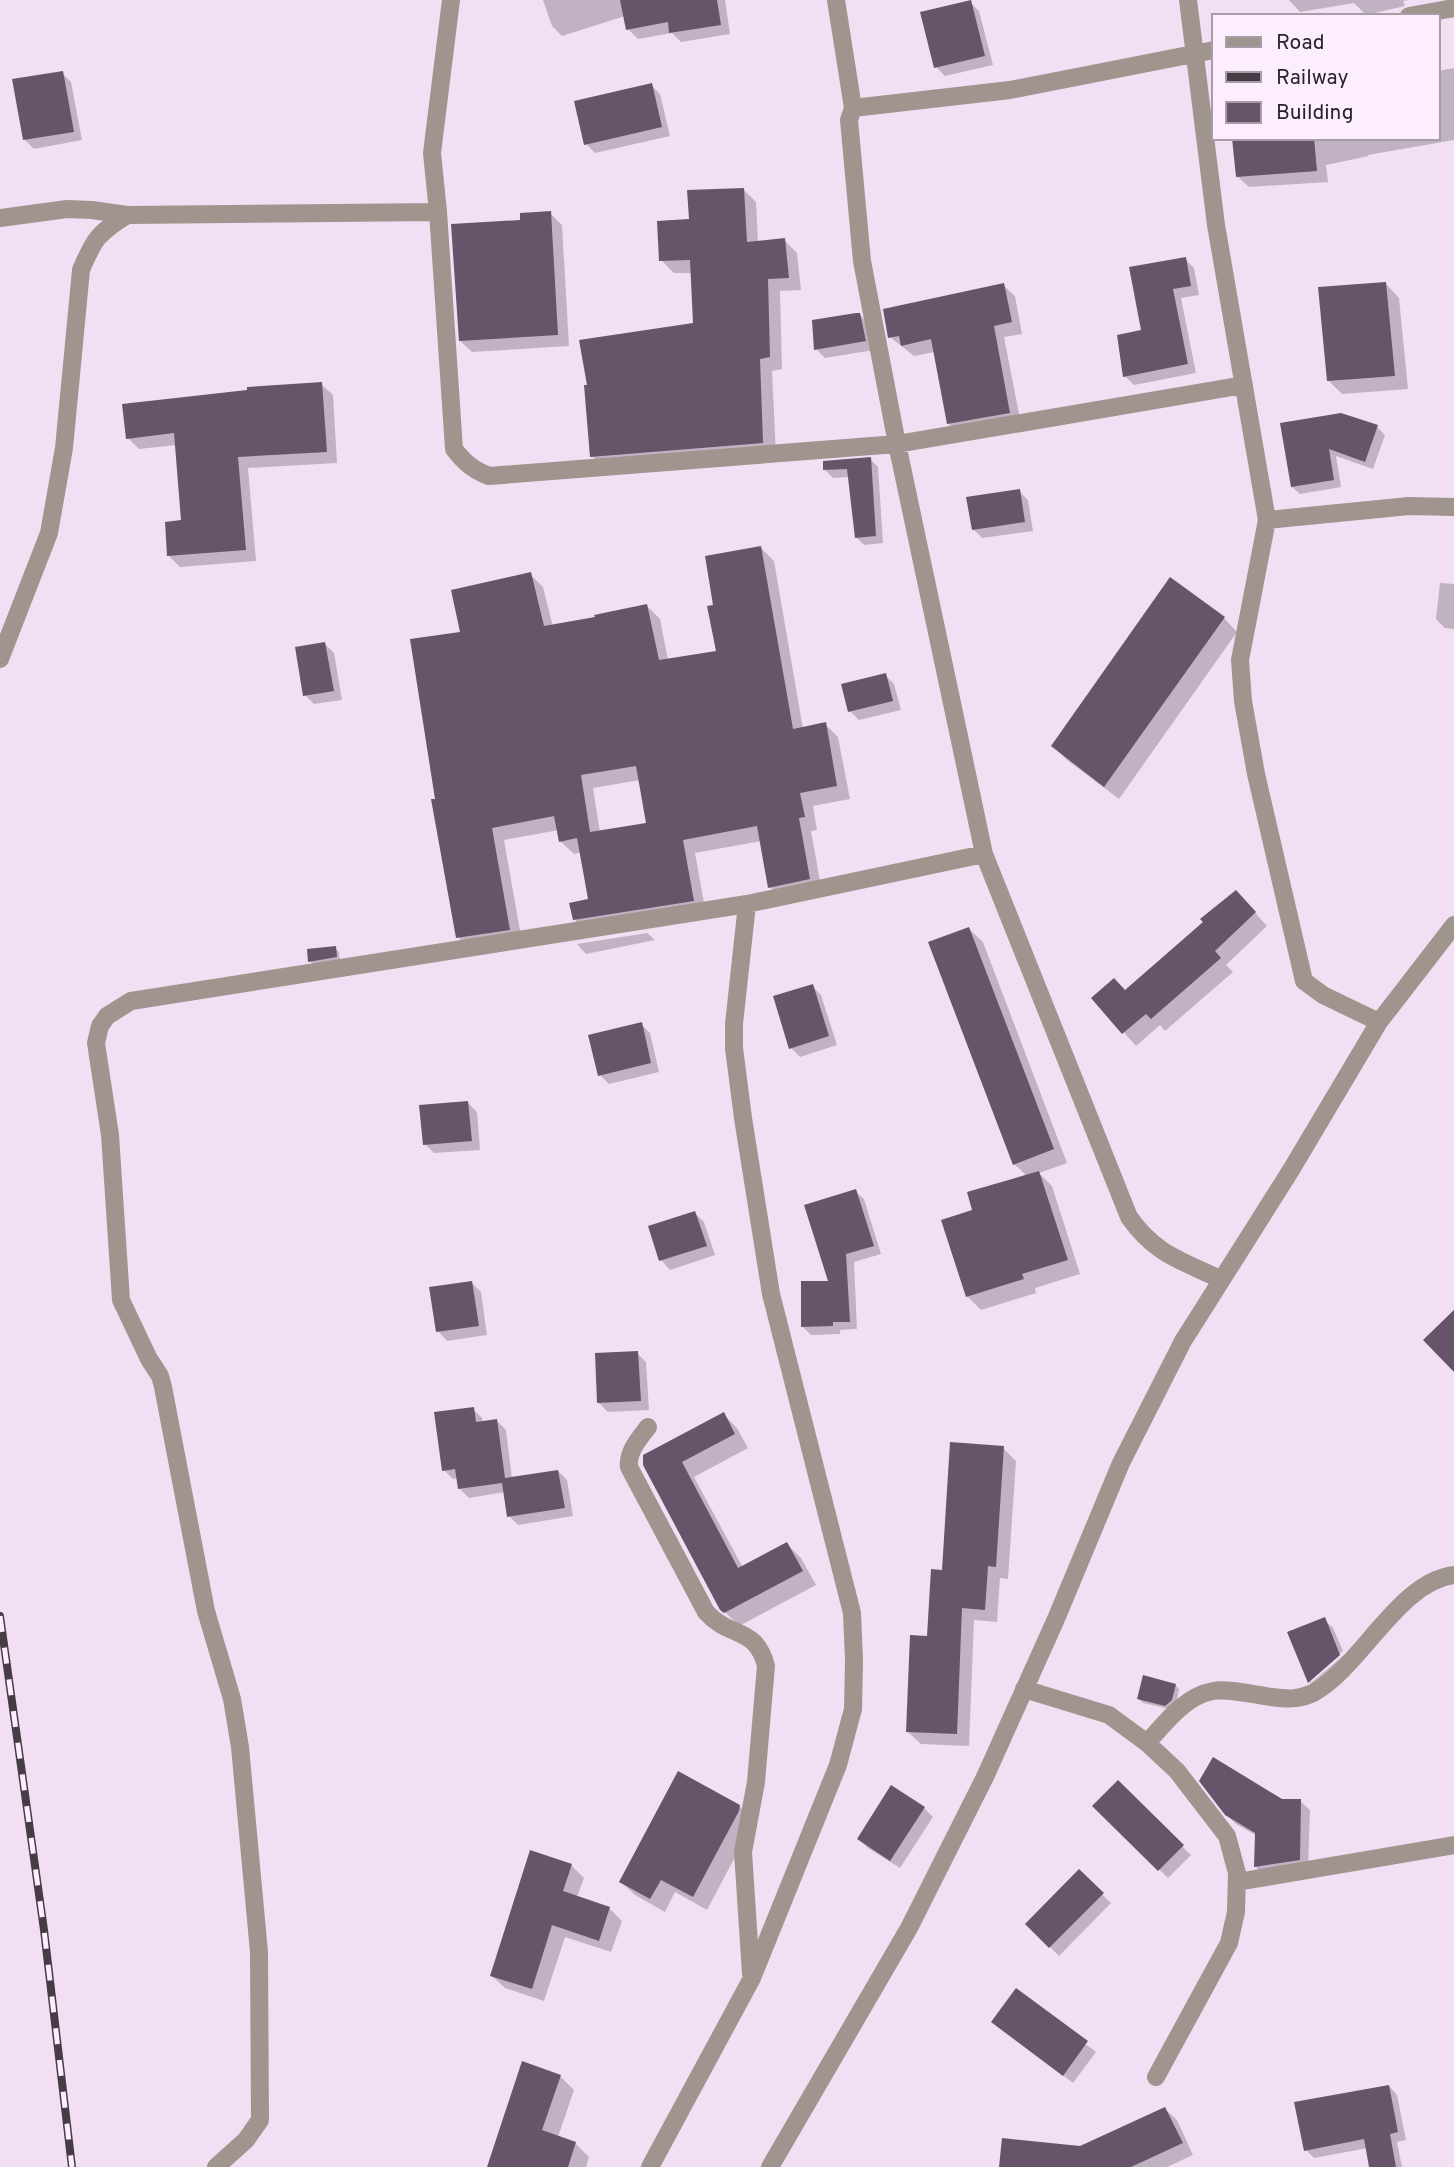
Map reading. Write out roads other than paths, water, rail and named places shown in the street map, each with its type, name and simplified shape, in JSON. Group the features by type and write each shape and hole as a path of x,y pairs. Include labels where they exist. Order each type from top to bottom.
{"street":[{"path":"452,0 432,153 454,449 463,462 477,472 489,476 897,444 1244,385"},
{"path":"836,0 853,108 849,120 862,261 897,444 984,854 1129,1217 1142,1235 1158,1249 1220,1279"},
{"path":"1188,0 1216,225 1267,520 1240,660 1243,701 1256,774 1304,981 1323,995 1378,1022"},
{"path":"1420,14 1454,8"},
{"path":"853,108 1010,90 1212,50"},
{"path":"0,218 67,209 127,215 438,212"},
{"path":"0,659 49,533 64,448 81,270 91,245 103,230 127,215"},
{"path":"1267,520 1409,506 1454,507"},
{"path":"216,2167 246,2140 260,2120 259,1952 245,1793 232,1699 206,1611 163,1387 121,1300 110,1135 96,1043 100,1026 115,1010 131,1001 747,904 984,854"},
{"path":"650,2167 752,1978 838,1765 852,1709 852,1612 771,1294 743,1118 734,1048 734,1024 747,904"},
{"path":"770,2167 909,1928 985,1777 1121,1463 1183,1341 1291,1170 1378,1022 1454,925"},
{"path":"648,1427 628,1461 629,1467 706,1612 720,1626 752,1638 762,1652 766,1666 756,1782 743,1852 752,1978"},
{"path":"1147,1743 1178,1709 1215,1690 1295,1700 1312,1693 1340,1672 1418,1590 1438,1578 1454,1575"},
{"path":"1024,1689 1109,1714 1147,1743 1177,1771 1227,1836 1237,1882 1236,1912 1229,1943 1156,2077"},
{"path":"1237,1882 1454,1845"}],"railway":[{"path":"0,1616 44,1930 72,2167"}]}
